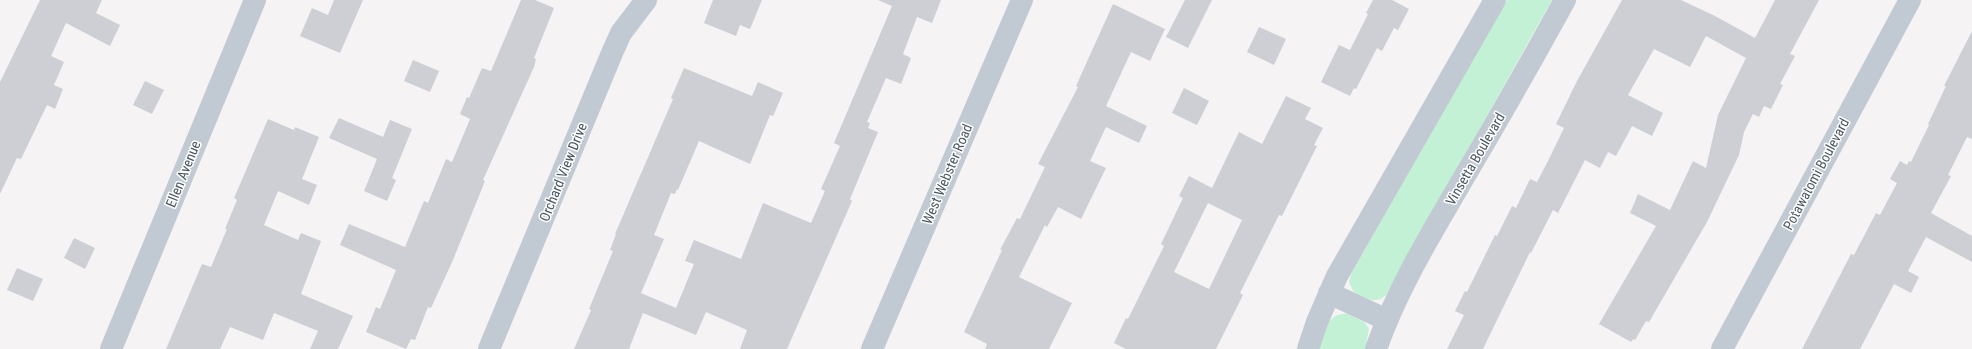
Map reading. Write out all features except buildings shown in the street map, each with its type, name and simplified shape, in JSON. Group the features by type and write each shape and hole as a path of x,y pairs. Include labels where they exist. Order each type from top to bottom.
{"street":[{"name":"Ellen Avenue","path":"111,349 255,0"},
{"name":"Orchard View Drive","path":"489,349 612,53 622,33 646,0"},
{"name":"West Webster Road","path":"872,349 1022,0"},
{"path":"1308,349 1329,293 1495,0"},
{"name":"Vinsetta Boulevard","path":"1376,349 1387,320 1432,232 1519,83 1565,0"},
{"name":"Potawatomi Boulevard","path":"1722,349 1910,0"},
{"path":"1329,293 1387,320"}],"green space":[{"path":"1507,0 1552,0 1386,295 1378,300 1370,300 1354,292 1349,283 1351,274"},
{"path":"1348,314 1364,322 1369,329 1365,349 1319,349 1325,330 1331,320 1335,316"}]}
